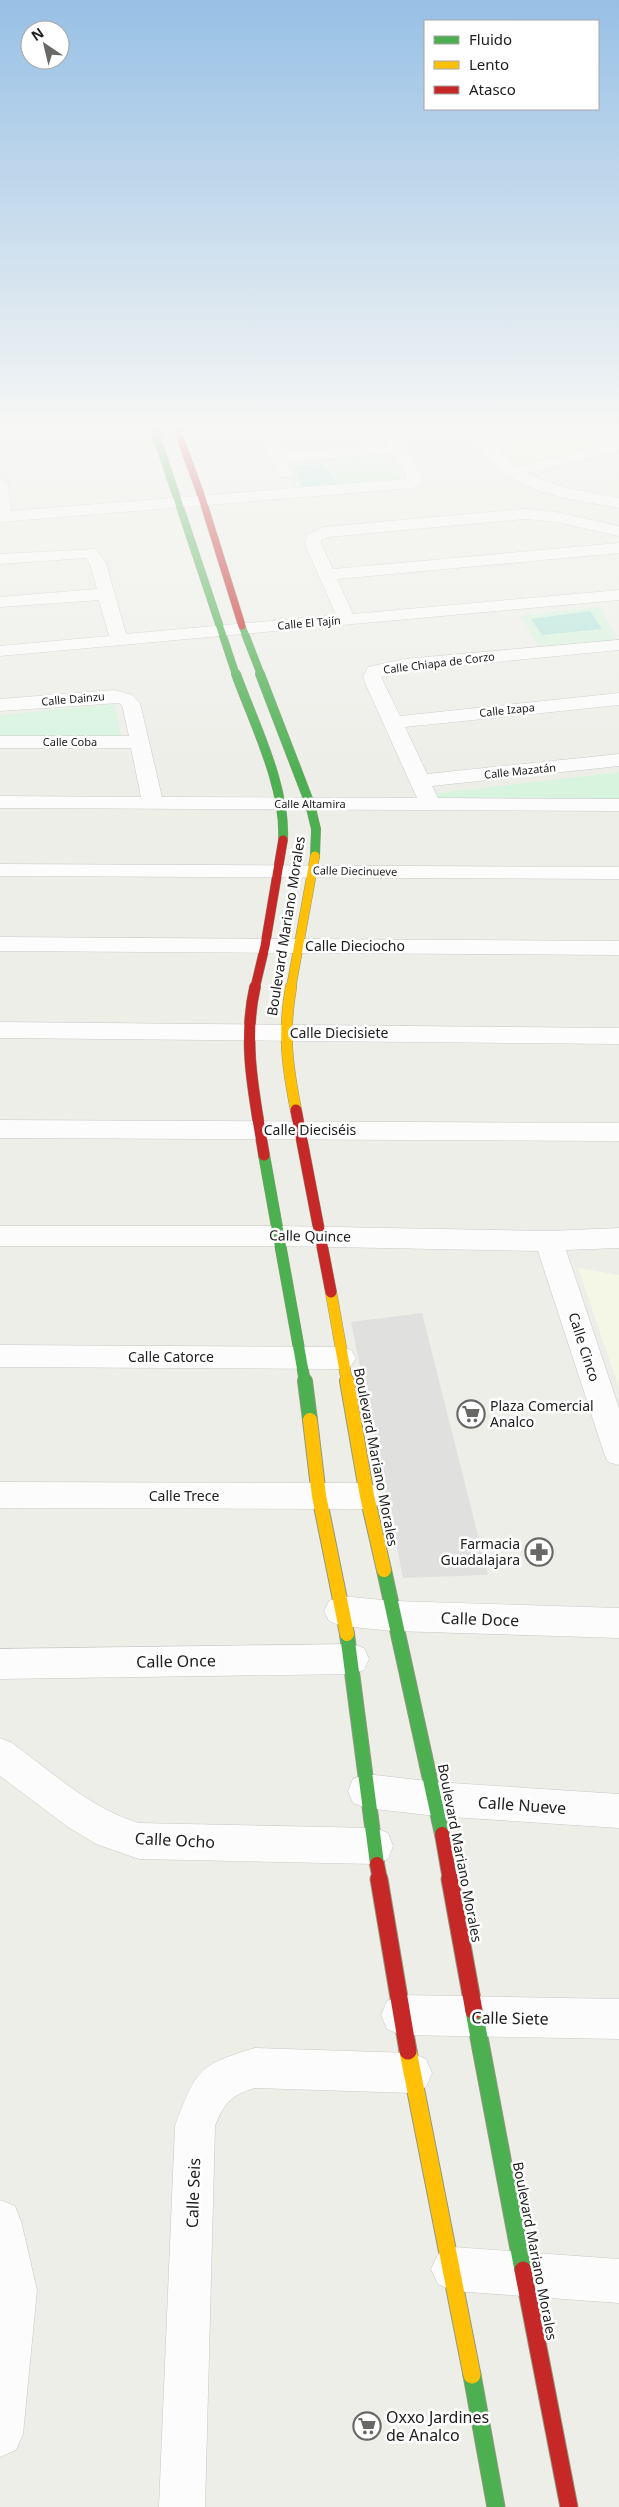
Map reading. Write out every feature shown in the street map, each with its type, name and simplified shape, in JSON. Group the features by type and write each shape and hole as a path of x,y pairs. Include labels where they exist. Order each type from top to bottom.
{"street":[{"name":"Boulevard Mariano Morales","path":"191,543 220,631 282,803 284,824 280,870 251,1004 248,1056 259,1131 302,1358 319,1496 352,1659 366,1791 401,2015 453,2269 496,2507"},
{"name":"Boulevard Mariano Morales","path":"216,543 244,629 310,804 316,829 313,871 298,946 285,1032 289,1075 322,1236 341,1358 367,1496 436,1799 475,2017 570,2507"},
{"path":"313,543 346,619"},
{"path":"327,575 619,548"},
{"path":"0,559 90,553 98,563 119,640"},
{"path":"0,602 105,594"},
{"name":"Calle El Tajín","path":"0,651 619,595"},
{"name":"Calle Chiapa de Corzo","path":"430,804 372,677 376,671 404,665 619,645"},
{"name":"Calle Dainzu","path":"0,705 107,696 123,697 131,703 153,803"},
{"name":"Calle Izapa","path":"394,722 619,699"},
{"name":"Calle Coba","path":"0,742 140,742"},
{"name":"Calle Mazatán","path":"421,781 619,760"},
{"name":"Calle Altamira","path":"0,802 619,805"},
{"name":"Calle Diecinueve","path":"0,870 619,873"},
{"name":"Calle Dieciocho","path":"0,944 619,948"},
{"name":"Calle Diecisiete","path":"0,1030 619,1036"},
{"name":"Calle Dieciséis","path":"0,1129 619,1132"},
{"name":"Calle Quince","path":"0,1236 322,1236 549,1241 619,1238"},
{"name":"Calle Cinco","path":"549,1241 619,1453"},
{"name":"Calle Catorce","path":"0,1356 341,1358"},
{"name":"Calle Trece","path":"0,1496 367,1496"},
{"name":"Calle Doce","path":"341,1611 393,1616 619,1623"},
{"name":"Calle Once","path":"0,1664 352,1659"},
{"name":"Calle Ocho","path":"0,1755 80,1815 109,1832 139,1841 375,1846"},
{"name":"Calle Nueve","path":"366,1791 436,1799 619,1811"},
{"name":"Calle Siete","path":"401,2015 619,2019"},
{"name":"Calle Seis","path":"182,2507 195,2126 207,2094 227,2076 255,2068 412,2073"},
{"path":"0,2221 8,2287 0,2434"},
{"path":"453,2269 619,2281"}],"shaded area":[{"path":"600,607 618,641 540,648 520,616"},
{"path":"590,611 602,629 542,635 531,619"},
{"path":"114,704 122,739 0,738 0,715"},
{"path":"619,772 619,803 437,802 438,793"},
{"path":"578,1268 619,1275 619,1388"},
{"path":"422,1313 488,1575 403,1578 351,1322"}],"traffic: fast":[{"path":"191,543 220,631 276,783 284,824 283,840"},
{"path":"242,626 310,804 316,829 315,856"},
{"path":"264,1155 302,1358 310,1420"},
{"path":"384,1570 442,1834"},
{"path":"347,1634 377,1864"},
{"path":"474,2011 523,2270"},
{"path":"472,2375 496,2507"}],"traffic: slow":[{"path":"296,1110 289,1075 285,1033 288,1004 315,856"},
{"path":"331,1292 367,1496 384,1570"},
{"path":"310,1420 319,1496 347,1634"},
{"path":"408,2051 472,2375"}],"traffic: jam":[{"path":"216,543 242,626"},
{"path":"264,1155 248,1057 251,1004 265,946 283,840"},
{"path":"296,1110 322,1236 331,1292"},
{"path":"442,1834 474,2011"},
{"path":"377,1864 408,2051"},
{"path":"523,2270 569,2507"}],"place":[{"name":"Plaza Comercial Analco","path":"471,1414"},
{"name":"Farmacia Guadalajara","path":"539,1552"},
{"name":"Oxxo Jardines de Analco","path":"367,2426"}]}
